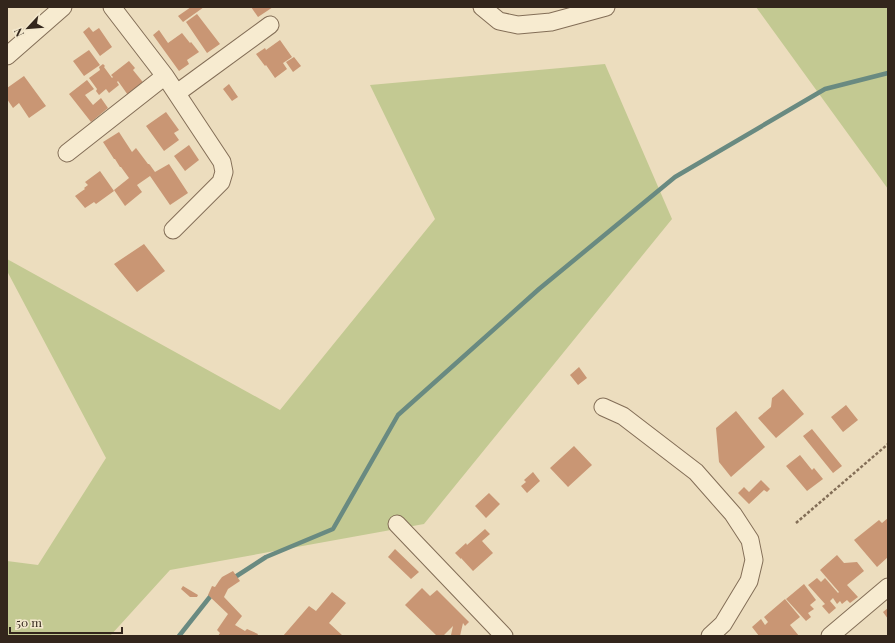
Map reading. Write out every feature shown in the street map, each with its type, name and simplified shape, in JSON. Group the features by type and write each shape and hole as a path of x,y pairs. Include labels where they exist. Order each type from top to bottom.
{"street":[{"path":"7,56 63,7"},
{"path":"112,7 165,76 222,162 224,172 221,182 173,230"},
{"path":"482,7 499,21 518,25 551,22 606,7"},
{"path":"176,93 270,24"},
{"path":"67,153 165,76"},
{"path":"603,407 622,416 696,472 733,514 750,540 754,560 748,582 723,624 710,636"},
{"path":"397,524 504,636"},
{"path":"830,636 888,587"}],"path":[{"path":"796,523 888,444"}],"green space":[{"path":"756,7 888,7 888,189"},
{"path":"605,64 672,219 424,524 170,570 110,636 7,636 7,561 38,565 106,458 7,271 7,259 280,410 435,219 370,85"}],"building":[{"path":"191,7 204,7 183,22 178,16"},
{"path":"251,7 273,7 258,17"},
{"path":"197,14 220,44 207,53 186,22"},
{"path":"89,27 93,32 99,28 112,47 100,56 83,32"},
{"path":"159,30 168,43 182,33 199,52 187,60 189,64 179,71 153,35"},
{"path":"280,40 292,57 283,63 287,69 275,78 256,54 265,48 266,50"},
{"path":"89,50 100,65 84,76 73,61"},
{"path":"294,57 301,66 293,72 286,62"},
{"path":"129,61 135,68 133,70 146,86 130,98 118,81 117,82 119,85 109,93 106,89 99,95 96,91 97,89 89,78 100,70 99,67 103,64 112,78 113,77 111,75"},
{"path":"24,76 46,106 29,118 19,103 13,108 7,99 7,88"},
{"path":"87,80 94,89 85,95 93,105 101,98 108,108 91,122 69,94"},
{"path":"229,84 238,97 232,101 223,89"},
{"path":"166,112 179,130 174,133 179,140 164,151 146,126"},
{"path":"119,132 132,152 136,148 155,172 169,164 188,193 170,205 150,176 137,185 142,192 125,206 114,190 129,178 103,142"},
{"path":"189,145 199,160 185,171 174,156"},
{"path":"100,171 114,191 96,204 94,202 85,208 75,196 88,185 85,182"},
{"path":"144,244 165,271 137,292 114,264"},
{"path":"579,367 587,378 578,385 570,375"},
{"path":"783,389 804,414 776,438 758,418 771,407 772,398"},
{"path":"846,405 858,420 843,432 831,417"},
{"path":"736,411 765,447 731,477 719,462 716,428"},
{"path":"812,429 842,466 833,473 803,436"},
{"path":"574,446 592,465 568,487 550,468"},
{"path":"800,455 812,470 814,468 823,479 807,491 786,466"},
{"path":"533,472 540,481 527,493 521,486 526,482 524,480"},
{"path":"761,480 770,489 767,492 764,490 749,504 738,493 744,487 749,492"},
{"path":"489,493 500,504 486,518 475,506"},
{"path":"888,518 888,557 877,567 854,540 879,520 882,523"},
{"path":"485,529 490,534 482,541 493,553 473,571 455,553 466,543 467,545"},
{"path":"395,549 419,572 411,579 388,557"},
{"path":"837,555 844,563 857,562 864,571 847,585 858,597 850,603 847,600 842,604 840,601 837,604 833,598 830,601 836,608 829,614 822,606 825,604 808,585 817,578 821,582 825,578 838,593 839,592 820,570"},
{"path":"233,571 240,581 228,589 224,597 242,616 235,625 245,631 247,629 258,634 257,636 218,636 220,633 217,630 228,614 208,595 212,586 215,587 222,577"},
{"path":"804,584 816,600 810,605 814,609 808,613 811,617 806,621 786,599"},
{"path":"183,586 198,595 197,597 190,597 181,589"},
{"path":"422,588 430,596 437,590 469,622 465,626 463,623 460,636 451,635 453,626 443,636 437,636 405,605"},
{"path":"332,592 346,603 329,623 343,636 283,636 309,606 316,611"},
{"path":"785,599 800,617 790,625 799,636 759,636 752,627 761,619 765,625 768,622 764,617"},
{"path":"888,608 888,619 883,612"}],"waterway":[{"path":"232,579 266,557 333,529 398,415 539,289 675,177 825,89 888,73"},
{"path":"179,636 213,593"}]}
